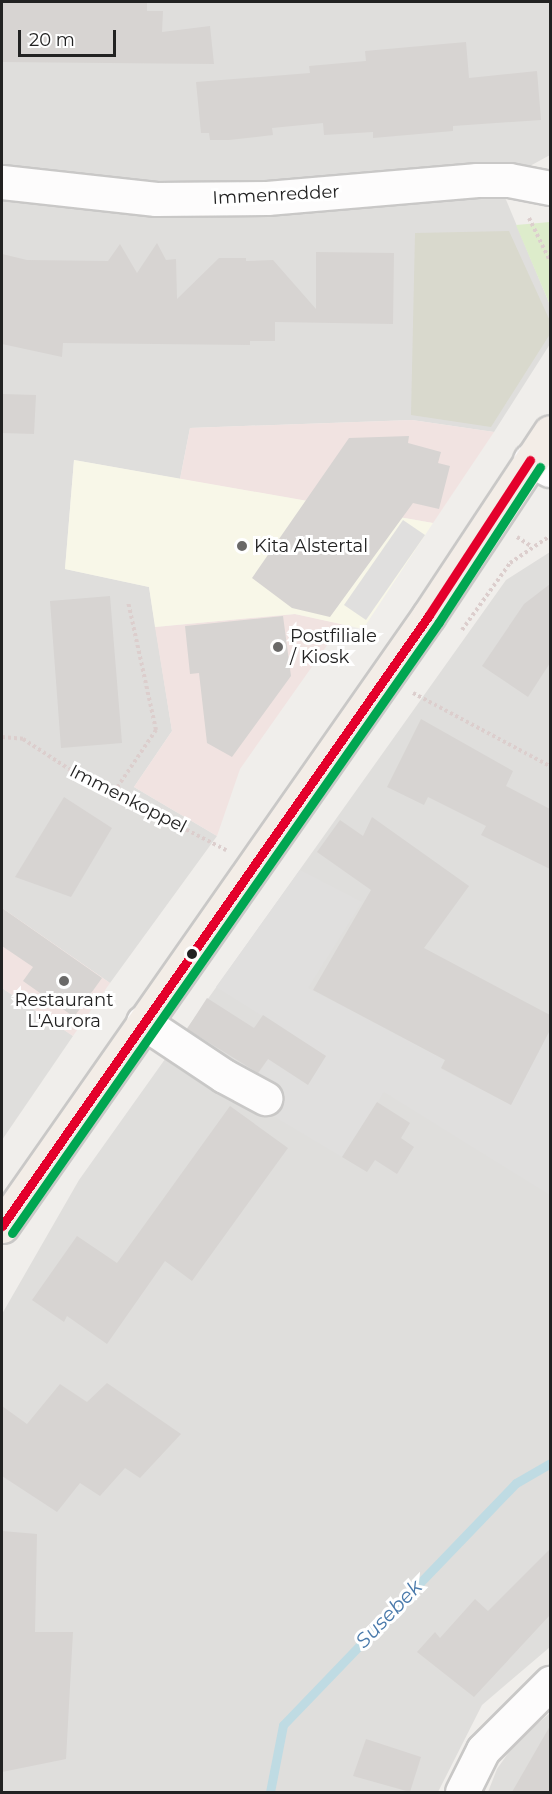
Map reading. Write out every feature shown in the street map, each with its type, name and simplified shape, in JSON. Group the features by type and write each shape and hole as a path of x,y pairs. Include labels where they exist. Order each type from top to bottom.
{"main road":[{"path":"2,1226 384,678 540,465 550,432"}],"street":[{"name":"Immenredder","path":"2,182 95,195 212,199 509,180 550,188"},
{"path":"143,1022 224,1077 266,1098"},
{"path":"462,1792 483,1750 550,1683"}],"path":[{"path":"509,180 550,261"},
{"path":"516,536 532,546"},
{"path":"458,636 510,563 550,536"},
{"path":"114,792 156,730 128,602"},
{"path":"384,678 550,766"},
{"name":"Immenkoppel","path":"2,737 23,740 114,792 254,865"}],"shaded area":[{"path":"2,2 550,2 550,155 499,183 550,305 550,344 494,432 412,420 190,428 180,479 74,460 65,569 149,587 172,731 134,787 217,836 110,983 2,908"},
{"path":"509,231 550,321 550,334 491,427 411,415 415,233"},
{"path":"412,420 494,432 433,523 180,479 190,428"},
{"name":"Kita Alstertal","path":"74,460 433,523 363,629 295,614 155,627 149,587 65,569"},
{"path":"403,520 425,535 366,620 344,605"},
{"path":"550,552 550,1647 482,1705 438,1792 2,1792 2,1314 79,1180 506,580"},
{"path":"295,614 342,624 240,769 217,836 134,787 172,731 155,627"},
{"path":"300,870 362,902 308,988 445,1060 441,1069 511,1105 550,1030 550,1195 384,1092 342,1157 243,1098 268,1059 326,1056 216,987"},
{"path":"2,908 110,983 73,1036 2,988"},
{"path":"2,988 73,1036 2,1140"},
{"path":"550,1713 550,1792 488,1792 497,1769 516,1742"}],"green space":[{"path":"550,222 550,305 516,225"}],"building":[{"path":"3,2 147,3 147,11 163,11 162,32 210,26 214,64 2,62"},
{"path":"466,42 469,78 537,71 541,120 453,126 453,131 373,138 373,132 324,135 323,123 272,128 273,135 229,140 210,140 209,133 201,133 196,82 310,73 309,66 366,61 365,51"},
{"path":"157,243 166,260 176,259 177,299 219,258 246,258 246,261 273,260 316,309 316,252 394,253 393,324 275,322 275,341 250,341 250,345 63,343 62,357 2,344 2,254 27,260 108,261 120,244 137,273"},
{"path":"2,394 36,395 34,434 2,433"},
{"path":"409,436 408,443 441,452 438,463 450,466 439,509 413,503 330,617 292,608 252,578 349,438"},
{"path":"550,584 550,663 528,697 482,666 524,604"},
{"path":"110,596 122,743 61,748 50,601"},
{"path":"283,616 291,676 232,757 207,743 199,673 190,674 185,626"},
{"path":"421,719 513,771 506,786 550,809 550,869 481,835 486,826 428,797 424,805 387,787"},
{"path":"64,797 112,828 71,897 15,877"},
{"path":"372,817 469,886 424,948 550,1015 550,1030 511,1105 441,1068 445,1060 313,990 371,890 317,852 340,820 363,836"},
{"path":"2,908 102,978 74,1017 23,981 33,967 2,946"},
{"path":"207,998 254,1028 263,1015 326,1056 308,1085 268,1059 258,1073 187,1029"},
{"path":"377,1102 410,1123 401,1138 414,1147 397,1174 375,1160 367,1172 342,1157"},
{"path":"230,1106 288,1148 192,1281 165,1261 107,1344 67,1316 64,1322 32,1300 77,1236 117,1263"},
{"path":"107,1383 181,1434 140,1478 125,1468 100,1496 80,1483 57,1512 2,1476 2,1406 27,1424 60,1384 87,1402"},
{"path":"2,1531 37,1534 35,1632 73,1632 66,1759 2,1772"},
{"path":"550,1549 550,1615 474,1697 417,1652 435,1632 440,1638 475,1599 488,1611"},
{"path":"550,1726 550,1792 512,1792"},
{"path":"366,1739 421,1757 410,1792 353,1776"}],"waterway":[{"name":"Susebek","path":"270,1792 283,1725 516,1483 550,1463"}],"transit line":[{"path":"2,1226 429,615 530,460"},
{"path":"12,1233 439,622 540,467"}],"place":[{"name":"Kita Alstertal","path":"242,546"},
{"name":"Postfiliale / Kiosk","path":"278,647"},
{"name":"Restaurant L'Aurora","path":"64,981"}]}
